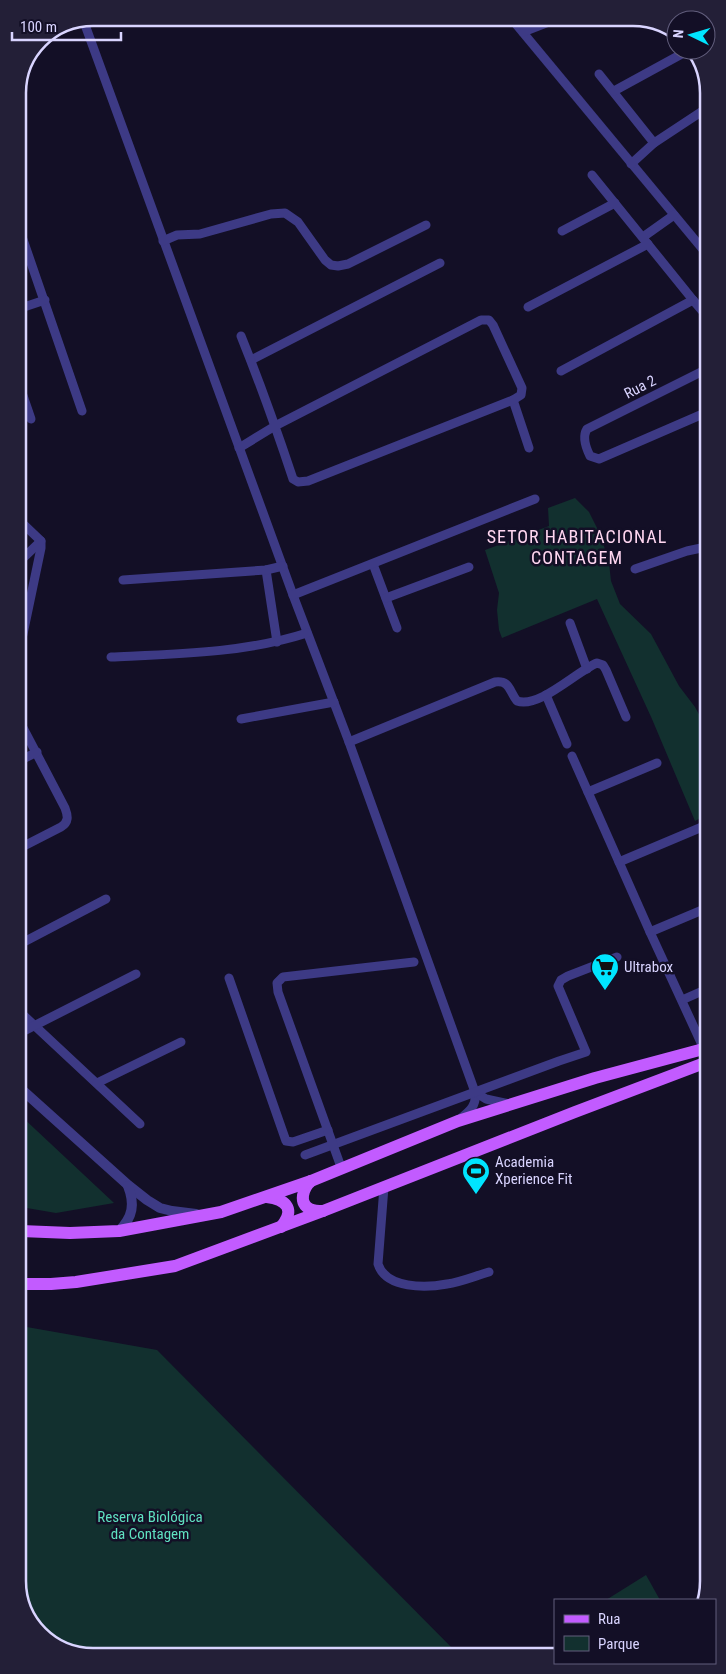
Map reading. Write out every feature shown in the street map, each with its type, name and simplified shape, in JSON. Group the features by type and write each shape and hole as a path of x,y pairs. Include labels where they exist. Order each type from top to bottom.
{"main road":[{"path":"26,1231 70,1233 120,1231 207,1216 267,1197 458,1121 509,1104 595,1078 700,1054"},
{"path":"26,1284 76,1282 175,1266 384,1187 700,1055"},
{"path":"311,1180 304,1189 304,1203 312,1210 323,1211"},
{"path":"267,1197 281,1200 288,1210 286,1220 280,1227"}],"street":[{"path":"518,26 700,246"},
{"path":"523,32 539,26"},
{"path":"86,27 293,595 349,742 475,1092 473,1107 458,1121"},
{"path":"614,91 671,60"},
{"path":"599,74 654,143"},
{"path":"631,164 654,143 700,113"},
{"path":"592,175 700,308"},
{"path":"562,231 615,203"},
{"path":"163,241 177,235 200,234 278,213 285,214 298,222 325,260 331,265 338,266 348,264 426,225"},
{"path":"528,307 645,241 674,215"},
{"path":"26,247 82,411"},
{"path":"250,360 440,263"},
{"path":"26,306 45,300"},
{"path":"561,371 693,300"},
{"path":"239,448 275,426 485,319 493,324 522,388 521,395 513,400 303,482 298,482 293,478 275,426 241,336"},
{"name":"Rua 2","path":"700,372 587,429 584,438 588,452 594,458 599,459 700,415"},
{"path":"513,400 529,448"},
{"path":"26,404 31,419"},
{"path":"293,595 535,499"},
{"path":"26,527 41,541"},
{"path":"26,555 41,541"},
{"path":"26,620 40,555 41,541"},
{"path":"635,569 700,548"},
{"path":"373,564 397,628"},
{"path":"123,580 266,570 283,566"},
{"path":"386,598 469,567"},
{"path":"266,570 277,642"},
{"path":"570,623 587,669"},
{"path":"111,657 234,649 277,642 307,633"},
{"path":"349,742 495,682 500,681 508,684 514,698 521,702 526,702 546,695 597,663 603,665 626,718"},
{"path":"546,695 567,744"},
{"path":"240,719 334,702"},
{"path":"26,732 65,808 68,820 61,827 26,845"},
{"path":"26,758 37,752"},
{"path":"572,756 700,1040"},
{"path":"588,792 657,763"},
{"path":"619,862 700,828"},
{"path":"26,941 106,899"},
{"path":"650,932 700,911"},
{"path":"305,1155 586,1052 558,986 561,980 568,976 617,957"},
{"path":"341,1167 276,983 283,977 414,962"},
{"path":"26,1030 136,974"},
{"path":"229,978 286,1142 293,1142 328,1130"},
{"path":"682,1000 700,992"},
{"path":"26,1017 140,1124"},
{"path":"97,1083 181,1042"},
{"path":"475,1092 486,1099 509,1104"},
{"path":"26,1093 128,1185 160,1208 207,1216"},
{"path":"120,1231 132,1212 132,1198 128,1185"},
{"path":"384,1187 378,1264 380,1271 387,1278 408,1285 431,1286 449,1284 489,1272"}],"green space":[{"path":"575,498 589,512 601,536 609,563 611,581 620,604 651,634 679,686 700,716 700,818 695,821 652,719 597,599 502,638 499,630 497,610 499,593 485,550 549,526 548,508"},
{"path":"26,1121 114,1203 56,1213 26,1208"},
{"name":"Reserva Biológica da Contagem","path":"26,1327 157,1350 452,1648 89,1648 68,1643 46,1628 33,1610 26,1580"},
{"path":"646,1575 659,1599 608,1599"}],"place":[{"name":"Ultrabox","path":"605,991"},
{"name":"Academia Xperience Fit","path":"476,1195"}],"district":[{"name":"SETOR HABITACIONAL CONTAGEM","path":"577,547"}]}
